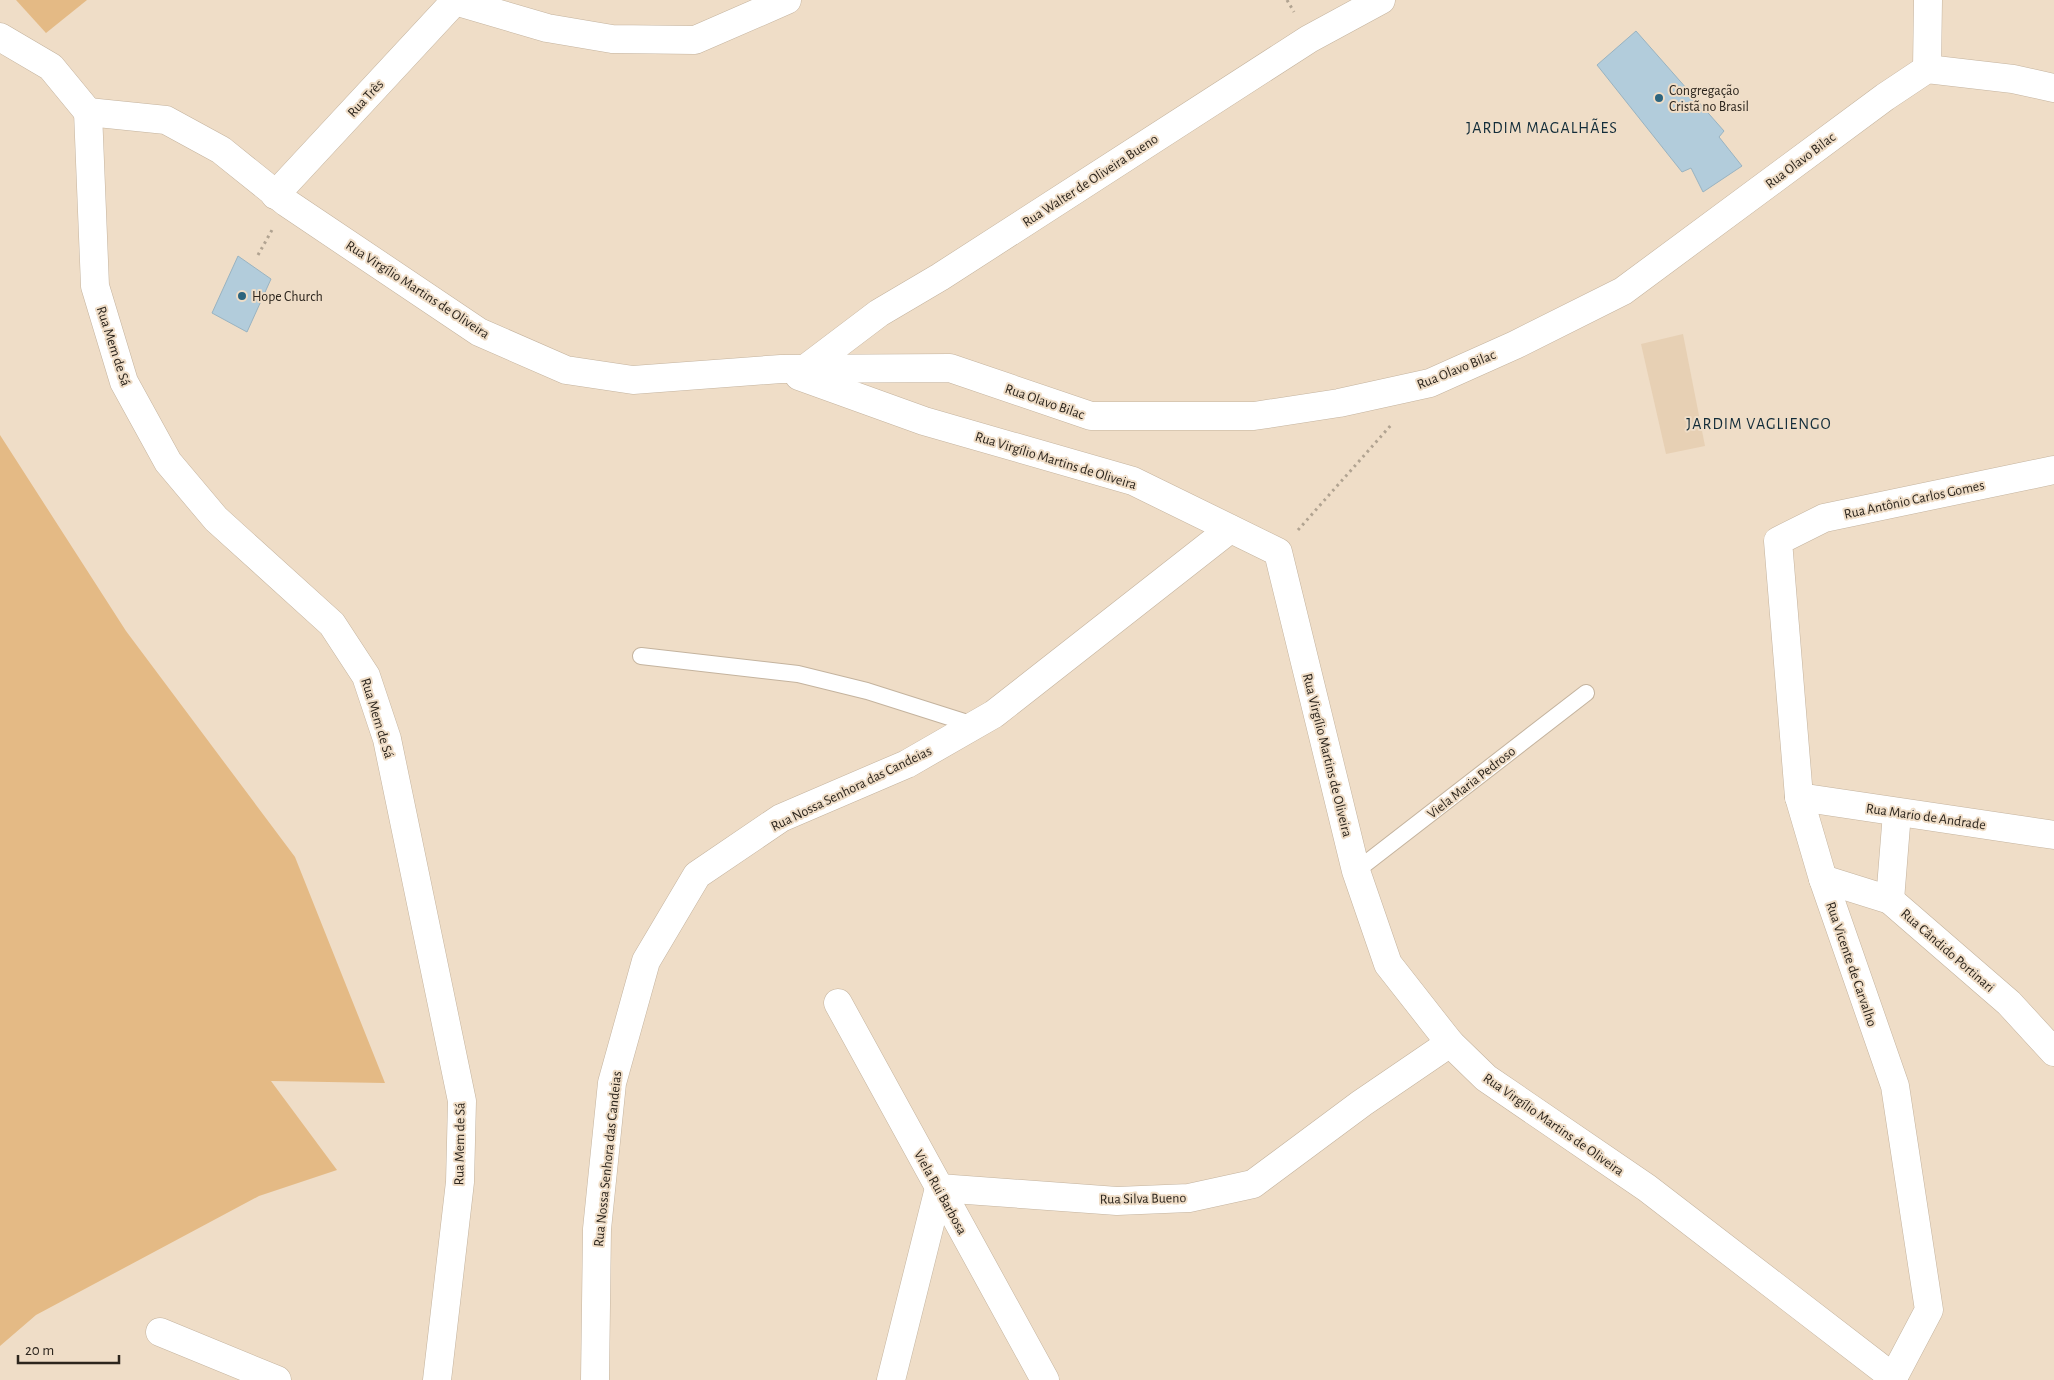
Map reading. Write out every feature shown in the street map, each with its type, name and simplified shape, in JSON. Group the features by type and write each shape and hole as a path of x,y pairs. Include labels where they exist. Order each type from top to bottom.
{"street":[{"path":"455,1 547,28 612,39 695,40 787,0"},
{"name":"Rua Walter de Oliveira Bueno","path":"793,369 879,312 940,277 1309,39 1380,0"},
{"path":"1928,0 1927,69 2013,79 2054,88"},
{"name":"Rua Três","path":"276,195 455,1"},
{"path":"0,37 51,67 88,112"},
{"name":"Rua Olavo Bilac","path":"793,369 950,368 1091,416 1254,416 1388,393 1430,383 1515,345 1623,291 1885,97 1927,69"},
{"name":"Rua Virgílio Martins de Oliveira","path":"88,112 166,120 221,150 276,195 480,332 566,370 633,380 793,369 924,422 1133,481 1278,552 1356,871 1388,964 1450,1044 1486,1078 1646,1188 1893,1379"},
{"name":"Rua Mem de Sá","path":"88,112 95,286 124,382 168,462 216,519 332,624 366,676 387,739 462,1101 460,1182 437,1380"},
{"name":"Rua Antônio Carlos Gomes","path":"1778,541 1824,518 2054,470"},
{"name":"Rua Nossa Senhora das Candeias","path":"595,1380 597,1229 612,1083 646,961 697,875 781,818 907,764 994,714 1230,529"},
{"name":"Rua Vicente de Carvalho","path":"1778,541 1799,797 1822,879 1895,1086 1929,1310 1893,1379"},
{"name":"Rua Mario de Andrade","path":"1799,797 2054,835"},
{"path":"1890,900 1897,813"},
{"name":"Rua Cândido Portinari","path":"1822,879 1890,900 2008,1003 2054,1052"},
{"name":"Viela Rui Barbosa","path":"838,1003 1045,1380"},
{"name":"Rua Silva Bueno","path":"940,1188 1117,1200 1189,1198 1252,1184 1362,1103 1450,1044"},
{"path":"891,1380 940,1188"},
{"path":"160,1332 277,1380"}],"lane":[{"path":"641,656 798,674 867,691 974,725"},
{"name":"Viela Maria Pedroso","path":"1356,871 1586,693"}],"path":[{"path":"1278,552 1408,406 1388,393"}],"shaded area":[{"path":"16,0 87,0 46,33"},
{"path":"1683,334 1705,446 1666,454 1641,344"},
{"path":"0,435 126,631 295,857 385,1083 271,1081 337,1170 259,1196 36,1315 0,1346"}],"building":[{"name":"Congregação Cristã no Brasil","path":"1636,31 1724,131 1719,137 1742,166 1703,192 1691,168 1682,172 1597,65"},
{"name":"Hope Church","path":"238,256 271,279 247,332 212,313"}],"place":[{"name":"Congregação Cristã no Brasil","path":"1659,98"},
{"name":"Hope Church","path":"242,296"}],"district":[{"name":"JARDIM MAGALHÃES","path":"1542,127"},
{"name":"JARDIM VAGLIENGO","path":"1759,423"}]}
